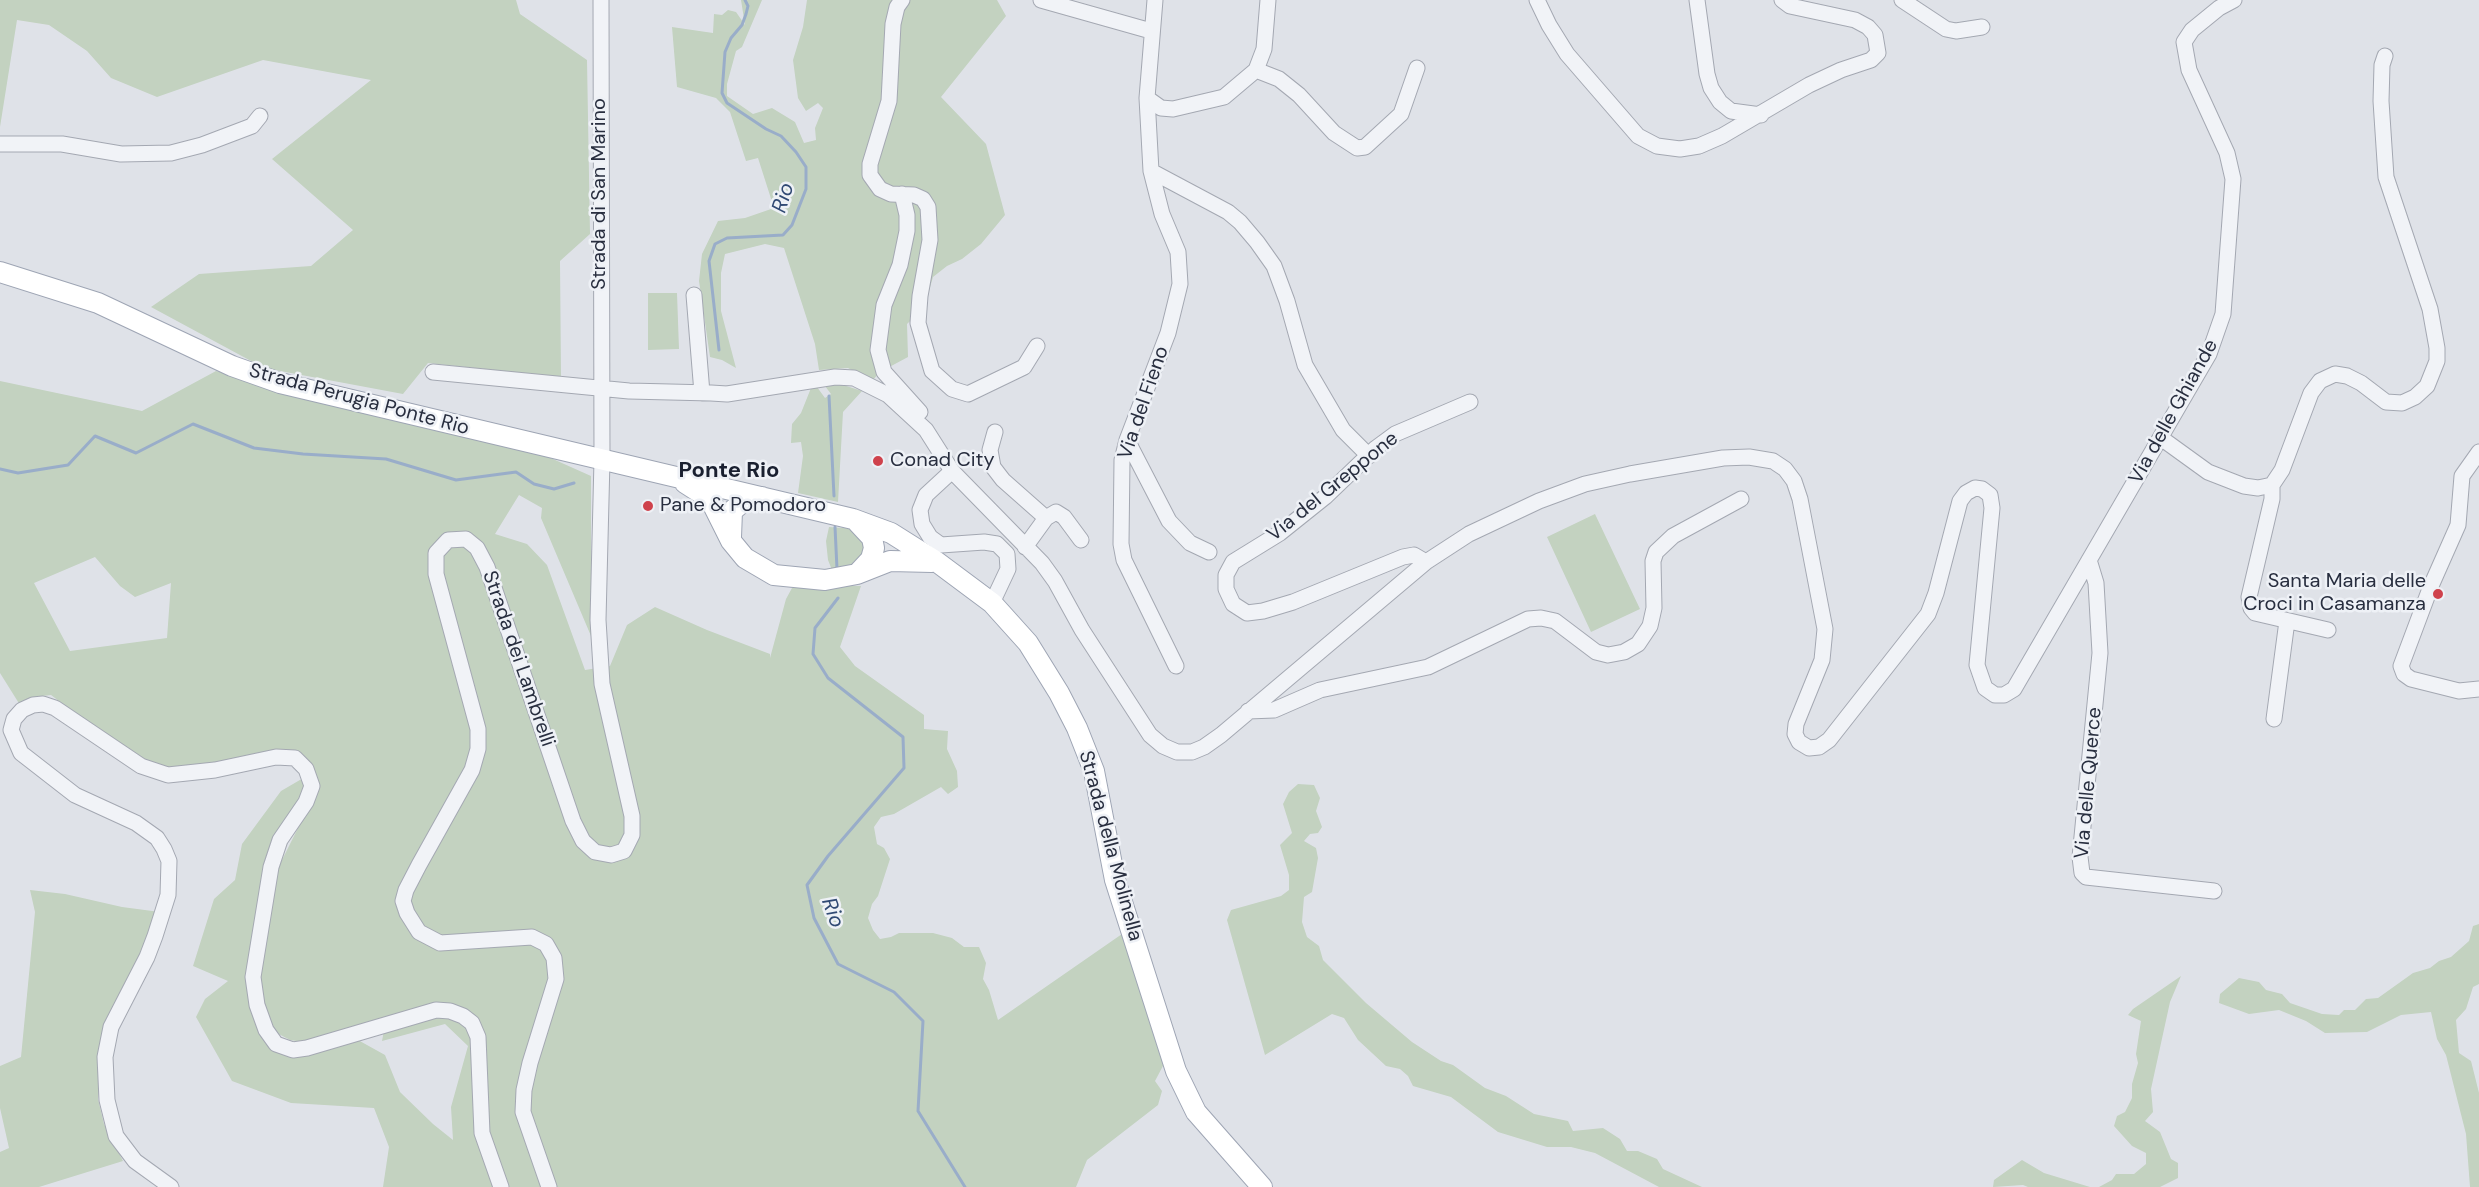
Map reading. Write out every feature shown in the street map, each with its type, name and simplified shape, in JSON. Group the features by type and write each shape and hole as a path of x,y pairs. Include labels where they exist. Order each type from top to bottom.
{"main road":[{"name":"Strada Perugia Ponte Rio","path":"0,272 98,303 232,366 280,383 853,519 891,533 937,562"},
{"name":"Strada Perugia Ponte Rio","path":"661,472 694,487 710,499 731,542 745,558 774,575 825,580 857,574 890,561 937,562"},
{"path":"731,542 732,511 745,500 765,497"},
{"path":"853,519 867,530 874,548 871,558 857,574"},
{"path":"890,561 895,544 891,533"},
{"name":"Strada della Molinella","path":"937,562 992,603 1028,643 1059,693 1077,728 1094,771 1115,880 1176,1071 1196,1112 1262,1187"}],"street":[{"name":"Strada di San Marino","path":"601,0 601,387"},
{"path":"888,0 889,15 893,24"},
{"path":"902,0 897,7 893,24 889,101 870,164 870,175 880,189 891,194 914,195 923,199 928,207 930,240 920,296 918,323 932,371 952,389 968,394 1024,368 1037,345"},
{"path":"1041,0 1151,31"},
{"name":"Via del Fieno","path":"1155,0 1147,98 1151,171 1161,214 1178,252 1180,284 1168,333 1127,440 1122,460 1121,544 1124,560 1176,666"},
{"path":"1147,98 1161,108 1173,109 1224,97 1256,70 1264,49 1268,0"},
{"path":"1537,0 1567,54 1638,136 1657,146 1680,149 1700,146 1761,115 1809,85 1841,70 1871,60 1878,54 1875,35 1862,23 1790,2"},
{"path":"1697,0 1711,88 1720,102 1731,111 1761,115"},
{"path":"1902,0 1946,29 1956,31 1982,27"},
{"name":"Via delle Ghiande","path":"1426,562 1469,534 1539,501 1586,484 1723,458 1749,457 1773,461 1794,481 1800,499 1826,629 1822,660 1796,724 1795,735 1799,742 1809,748 1819,747 1829,740 1928,614 1936,593 1960,501 1975,488 1982,489 1990,495 1992,508 1977,665 1985,688 1995,695 2014,689 2161,438 2209,354 2218,333 2223,314 2233,179 2227,153 2188,70 2184,42 2192,30 2219,8 2234,0"},
{"path":"2328,630 2255,613 2251,608 2249,597 2272,499 2272,485 2282,470 2311,393 2320,381 2335,374 2348,376 2386,402 2402,403 2415,397 2427,386 2437,361 2430,309 2386,177 2381,101 2382,65 2385,56"},
{"path":"1256,70 1279,79 1292,89 1334,133 1357,148 1365,147 1401,114 1417,68"},
{"path":"0,144 62,144 121,154 171,153 202,145 252,126 261,116"},
{"path":"1151,171 1228,212 1257,242 1274,266 1287,301 1305,365 1343,430 1369,456"},
{"path":"902,194 907,215 907,231 900,265 884,305 878,350 885,372 923,415 926,430"},
{"path":"694,295 702,393"},
{"path":"433,372 629,391 727,394 835,377 854,378 888,395 926,430 952,471 1024,548 1042,563 1150,735 1163,746 1177,752 1191,752 1204,747 1426,562"},
{"name":"Strada dei Lambrelli","path":"549,1187 523,1112 524,1090 530,1063 556,979 555,958 546,944 532,937 440,943 419,932 407,913 403,901 415,873 472,770 478,749 478,729 436,574 436,553 448,540 466,539 477,548 487,567 573,821 583,841 595,852 610,855 624,851 632,835 632,816 602,684 598,620 602,460 601,387"},
{"name":"Via del Greppone","path":"1426,562 1414,555 1403,557 1293,602 1263,611 1247,613 1233,604 1226,590 1226,575 1233,562 1280,533 1325,497 1395,434 1470,402"},
{"path":"995,432 990,450 993,467 1003,480 1046,518"},
{"path":"2161,438 2208,472 2244,486 2258,488 2272,485"},
{"path":"1127,440 1169,521 1190,543 1209,552"},
{"path":"2479,452 2462,476 2458,525 2431,586 2401,666 2404,674 2411,680 2459,691 2479,689"},
{"path":"952,471 926,495 920,510 922,524 930,537 942,545 984,542 997,544 1007,554 1008,569 992,603"},
{"path":"1248,711 1274,710 1320,690 1428,667 1528,619 1555,621 1596,652 1608,655 1624,652 1638,644 1650,626 1654,608 1653,561 1656,552 1673,536 1741,499"},
{"path":"1024,548 1046,518 1056,512 1064,517 1081,540"},
{"name":"Via delle Querce","path":"2089,560 2096,583 2100,653 2080,857 2082,873 2086,878 2214,891"},
{"path":"2274,720 2287,621"},
{"path":"171,1187 135,1161 117,1136 107,1100 105,1057 111,1027 147,957 155,936 168,895 169,861 157,838 136,823 75,795 21,753 11,730 14,719 22,710 33,705 43,704 55,708 141,766 168,775 215,770 276,757 295,758 306,769 312,786 306,802 280,840 271,867 253,977 257,1005 266,1030 276,1044 293,1050 307,1048 436,1010 450,1011 463,1016 472,1023 478,1037 482,1133 501,1187"}],"green space":[{"path":"0,0 516,0 520,14 587,60 590,234 560,261 561,377 428,363 403,394 264,368 151,307 199,274 311,266 353,230 272,159 371,80 263,60 157,97 111,78 87,51 49,25 17,20 0,127"},
{"path":"741,0 762,0 742,47 736,51 727,84 727,96 753,114 772,108 795,122 804,143 816,140 815,128 823,108 818,103 806,111 798,98 793,60 803,27 807,0 997,0 1006,16 941,97 986,144 1005,215 981,244 933,277 924,308 907,324 908,357 880,372 872,381 848,368 819,370 815,344 784,248 765,244 725,254 721,273 721,311 736,368 722,360 710,357 699,281 702,254 718,221 745,218 774,208 758,158 746,161 730,112 716,98 677,87 672,27 713,33 714,14 722,15 728,10 736,12 745,25"},
{"path":"648,293 677,293 679,349 648,350"},
{"path":"216,371 303,397 535,451 591,476 591,636 541,518 542,508 519,495 495,534 527,544 547,565 585,670 610,666 627,625 655,607 770,654 770,658 786,599 792,588 819,585 861,586 840,647 855,666 924,715 924,729 948,731 947,749 957,771 958,787 948,794 941,787 894,814 881,817 874,827 877,844 884,848 890,859 868,918 873,930 880,939 899,933 933,933 952,938 964,947 979,947 986,963 983,979 989,990 998,1020 1122,934 1164,1064 1155,1081 1162,1091 1158,1105 1087,1160 1076,1187 383,1187 389,1147 374,1108 291,1103 232,1081 196,1017 205,999 228,981 193,966 214,899 235,880 242,844 281,791 305,777 306,797 287,825 274,838 268,857 261,898 247,988 263,1039 269,1048 297,1057 358,1040 385,1055 400,1092 453,1140 451,1107 468,1046 445,1024 382,1041 386,1020 309,1043 290,1040 273,1031 260,997 262,948 278,868 307,810 317,783 302,754 277,753 195,769 164,772 139,762 51,695 34,697 20,705 0,673 0,381 142,411","holes":["95,557 120,586 135,597 171,583 167,638 70,651 34,583"]},
{"path":"840,384 862,391 843,412 838,502 798,493 803,456 801,442 791,443 792,424 801,413 811,388 817,387 825,398 831,394 825,386"},
{"path":"1595,514 1640,609 1591,632 1547,537"},
{"path":"829,527 857,529 867,536 861,562 832,570 828,560 826,541"},
{"path":"1298,784 1314,785 1320,798 1316,811 1322,827 1318,833 1310,834 1304,841 1316,848 1318,858 1312,892 1304,897 1302,922 1307,937 1319,946 1323,960 1366,1003 1412,1042 1441,1061 1453,1065 1485,1088 1506,1096 1534,1114 1568,1121 1573,1131 1603,1128 1620,1139 1627,1151 1638,1151 1657,1159 1663,1169 1702,1187 1659,1187 1595,1153 1571,1147 1547,1147 1498,1132 1451,1097 1413,1086 1408,1076 1400,1069 1386,1066 1358,1040 1344,1018 1332,1014 1265,1055 1227,920 1231,910 1281,896 1289,890 1289,875 1280,845 1292,833 1283,804 1289,792"},
{"path":"30,890 65,894 122,907 160,912 155,931 103,1033 98,1099 104,1124 123,1161 39,1187 0,1187 0,1152 9,1148 0,1108 0,1066 21,1057 35,912"},
{"path":"2479,924 2479,984 2473,987 2466,1009 2456,1020 2459,1053 2471,1061 2479,1093 2479,1187 2470,1187 2466,1134 2446,1055 2437,1039 2431,1012 2401,1015 2367,1032 2325,1033 2306,1021 2279,1010 2249,1014 2219,1003 2220,994 2239,978 2259,982 2266,990 2282,994 2290,1003 2322,1014 2339,1015 2344,1010 2355,1010 2366,999 2378,998 2413,973 2430,968 2439,961 2451,957 2469,941 2473,926"},
{"path":"2181,976 2170,1002 2151,1089 2153,1112 2145,1121 2160,1132 2171,1159 2178,1163 2178,1178 2160,1187 2099,1187 2112,1180 2116,1174 2134,1174 2146,1164 2146,1153 2132,1146 2114,1126 2117,1116 2125,1112 2132,1098 2132,1084 2138,1063 2136,1054 2141,1021 2128,1015 2133,1009"},
{"path":"2022,1160 2044,1173 2090,1187 2028,1187 2023,1185 1993,1187 1994,1180"}],"waterway":[{"name":"Rio","path":"719,350 709,261 715,244 727,238 783,235 792,225 806,189 806,167 796,152 781,136 766,129 727,103 722,93 725,52 731,38 742,25 748,6 745,0"},
{"name":"Rio","path":"829,396 834,496"},
{"path":"0,469 18,473 68,465 95,436 136,453 193,424 254,448 303,454 386,459 456,480 516,472 534,484 554,489 574,483"},
{"name":"Rio","path":"835,527 837,569"},
{"name":"Rio","path":"838,598 815,628 813,654 828,678 903,737 904,768 828,856 807,885 814,918 838,964 894,992 923,1021 918,1111 965,1187"}],"place":[{"name":"Conad City","path":"878,461"},
{"name":"Pane & Pomodoro","path":"648,506"},
{"name":"Santa Maria delle Croci in Casamanza","path":"2438,594"}],"district":[{"name":"Ponte Rio","path":"729,471"}]}
